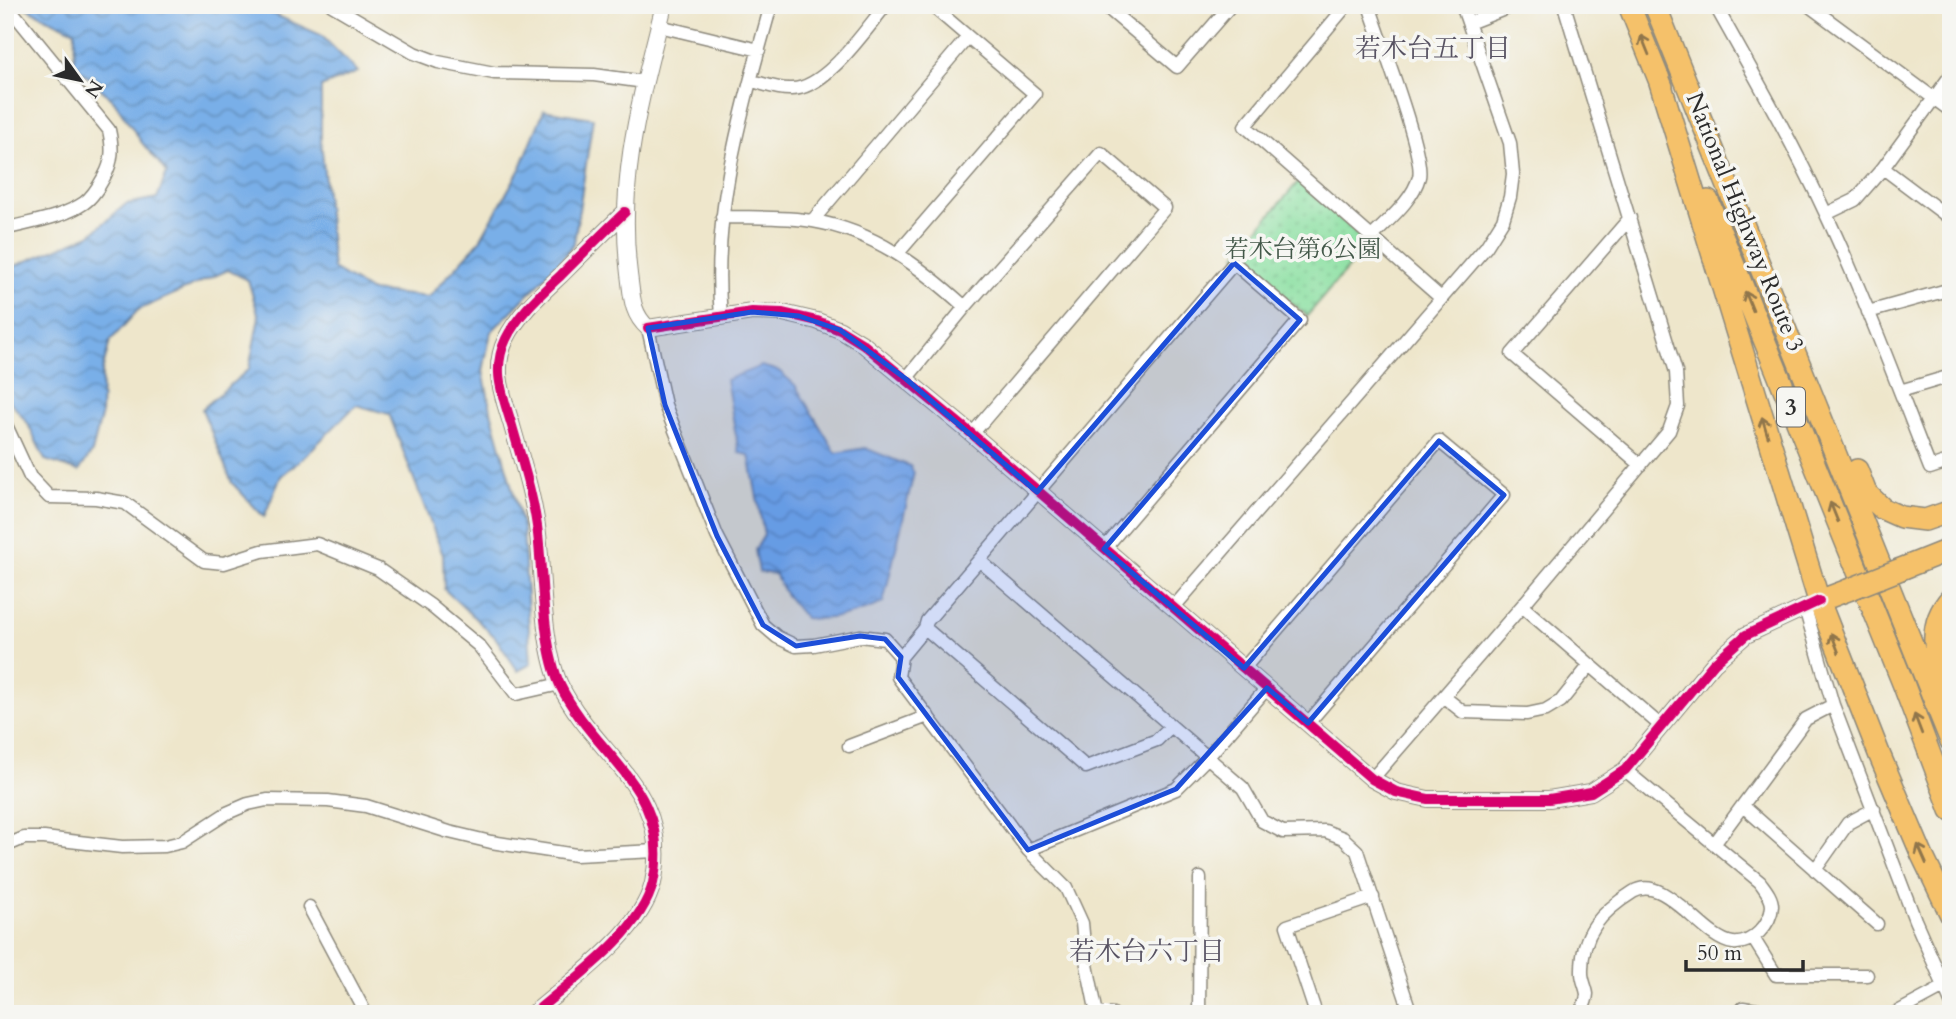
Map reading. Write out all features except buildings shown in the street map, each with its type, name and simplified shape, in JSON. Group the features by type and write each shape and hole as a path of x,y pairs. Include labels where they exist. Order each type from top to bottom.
{"main road":[{"name":"National Highway Route 3","path":"1629,5 1898,670 1951,810"},
{"name":"National Highway Route 3","path":"1655,5 1951,741"},
{"path":"1658,76 1812,605 1951,915"},
{"path":"1766,279 1803,341 1867,493 1883,509 1901,517 1924,520 1951,511"},
{"path":"1812,605 1951,549"},
{"path":"1951,598 1941,612 1933,632 1936,653 1951,704"}],"street":[{"path":"5,229 66,212 85,203 109,169 113,150 109,130 7,5"},
{"path":"332,5 414,53 438,62 494,73 594,75 645,82"},
{"path":"664,5 631,142 625,212 634,311 648,328 665,405 717,536 763,625 777,637 796,646 860,636 885,639 901,656"},
{"path":"721,316 718,280 727,174 771,5"},
{"path":"752,81 791,90 813,85 832,68 886,5"},
{"path":"898,253 1035,94 931,5"},
{"path":"1116,5 1111,11 1177,67 1231,5"},
{"path":"1347,5 1245,126 1441,298"},
{"path":"1369,5 1417,149 1420,175 1411,195 1373,236"},
{"path":"1173,608 1486,247 1503,220 1513,174 1510,143 1462,5"},
{"path":"1469,23 1515,5"},
{"path":"1373,779 1641,466 1669,431 1678,406 1676,372 1564,5"},
{"path":"1715,5 1773,108 1826,214 1930,468 1951,461"},
{"path":"1808,5 1951,111"},
{"path":"659,26 759,50"},
{"path":"813,220 968,37"},
{"path":"1826,214 1855,200 1951,75"},
{"path":"906,379 965,307 1101,153 1166,208 972,435"},
{"path":"1882,168 1951,219"},
{"path":"533,1014 625,932 638,916 653,883 656,851 654,831 644,800 579,716 560,684 552,660 538,531 522,459 497,373 506,340 525,309 625,212"},
{"path":"722,217 813,220 860,233 924,270 965,307"},
{"path":"1629,218 1513,354 1641,466"},
{"path":"1104,549 1300,320 1234,263 927,621 925,628 901,656 898,677 1028,850 1066,888 1082,923 1085,955 1097,1013 1113,1014"},
{"path":"1868,312 1951,289"},
{"path":"648,328 752,312 783,313 817,321 840,330 863,344 1373,779 1396,792 1427,799 1549,799 1591,792 1625,770 1714,663 1746,635 1812,605 1833,705 1915,920 1951,1002"},
{"path":"1900,391 1951,376"},
{"path":"5,423 30,477 49,497 96,498 125,503 204,561 225,563 262,551 317,544 378,569 431,606 479,646 516,694 560,684"},
{"path":"1244,668 1439,441 1504,495 1308,723"},
{"path":"980,561 1243,788 1262,821 1283,832 1325,831 1343,838 1357,851 1411,1014"},
{"path":"1522,606 1661,726"},
{"path":"925,628 1086,767 1157,740 1171,726"},
{"path":"1444,697 1463,712 1537,712 1560,701 1590,666"},
{"path":"1028,850 1176,789 1208,758 1267,688"},
{"path":"1715,843 1806,719 1833,705"},
{"path":"849,746 928,716"},
{"path":"1580,1014 1587,995 1582,976 1586,937 1600,918 1636,890 1654,890 1668,896 1720,939 1735,944 1753,938 1766,923 1772,906 1769,893 1760,882 1625,770"},
{"path":"5,846 24,838 44,838 122,848 165,846 183,842 227,813 267,800 328,801 366,806 491,842 576,855 656,851"},
{"path":"1743,806 1877,924"},
{"path":"1815,870 1849,823 1874,809"},
{"path":"1199,1014 1200,878"},
{"path":"1315,1014 1287,926 1373,897"},
{"path":"309,907 366,1014"},
{"path":"1753,938 1776,975 1867,975"},
{"path":"1894,1014 1944,987"},
{"path":"1743,1008 1787,1014"}],"highlighted area":[{"path":"1234,263 1300,320 1104,549 1244,668 1439,441 1504,495 1308,723 1267,688 1176,789 1028,850 898,677 901,657 885,639 860,636 796,646 763,625 717,536 665,405 648,328 752,312 799,316 840,330 906,379 1037,492"}],"green space":[{"name":"若木台第6公園","path":"1298,182 1369,243 1307,316 1236,255"}],"water":[{"path":"20,5 253,5 321,35 358,72 321,87 321,139 333,269 370,291 429,297 479,242 521,167 544,110 593,118 574,243 558,264 491,332 483,371 492,415 523,528 531,664 518,671 495,637 444,589 443,555 389,414 356,405 281,476 264,517 232,483 202,409 249,369 259,317 248,280 228,270 138,310 110,341 102,372 101,417 92,452 79,471 45,460 28,424 5,395 5,270 90,235 126,204 157,198 167,172 142,143 114,101 74,64 75,31"},
{"path":"761,366 779,371 795,385 836,453 865,448 910,466 914,473 883,603 845,616 805,618 785,594 775,574 759,572 755,550 764,535 749,455 739,453 726,380"}],"cycle path":[{"path":"533,1014 603,955 635,920 653,883 656,851 652,823 642,798 628,776 575,710 554,669 546,631 536,520 502,393 499,361 506,339 524,312 625,212"},
{"path":"648,328 752,312 783,313 817,321 840,330 863,344 972,434 1372,779 1396,792 1428,799 1549,799 1591,792 1625,770 1714,663 1746,635 1819,601"}],"district":[{"name":"若木台五丁目","path":"1433,48"},
{"name":"若木台六丁目","path":"1147,951"}]}
